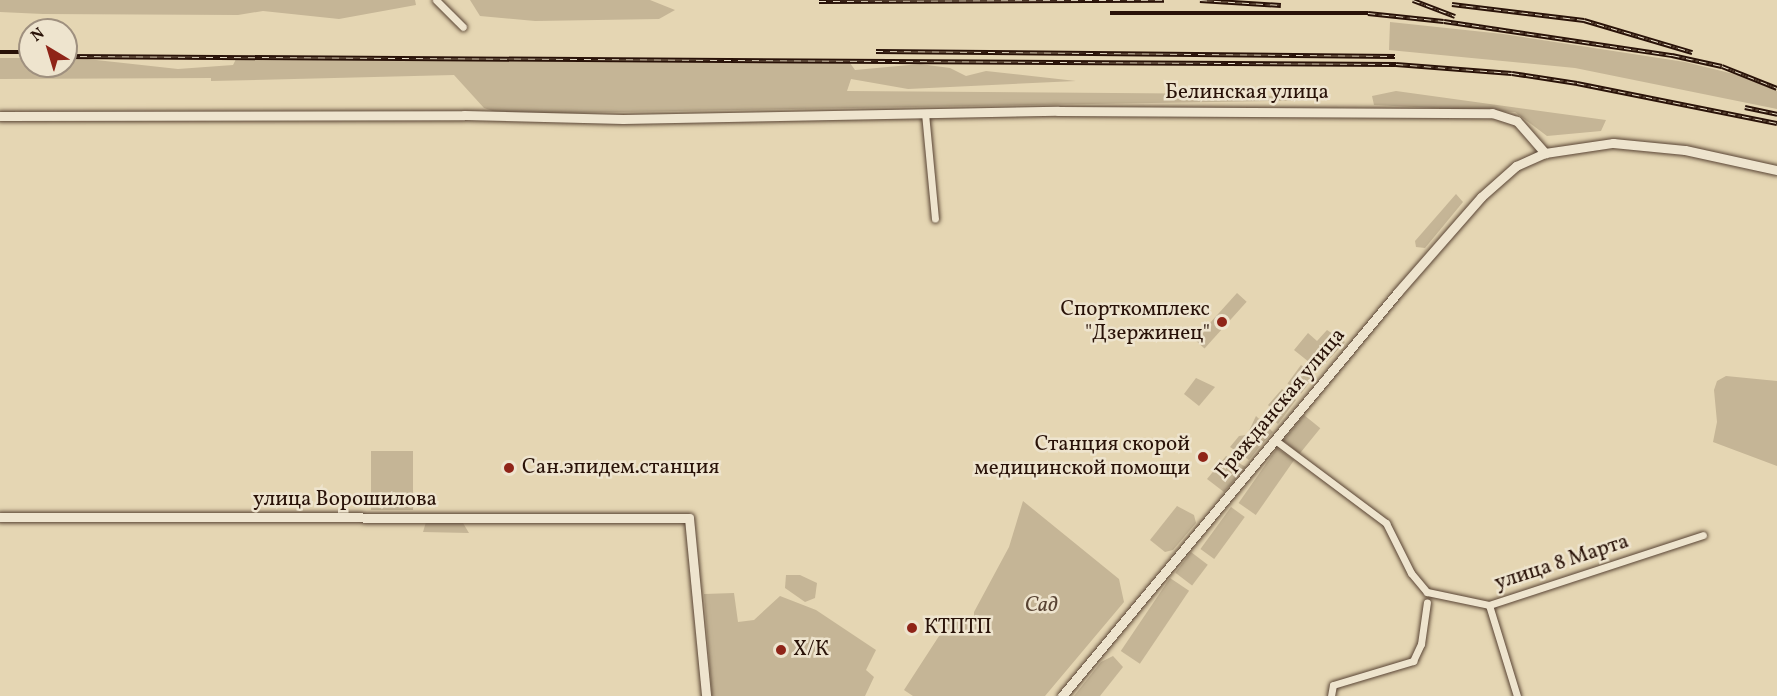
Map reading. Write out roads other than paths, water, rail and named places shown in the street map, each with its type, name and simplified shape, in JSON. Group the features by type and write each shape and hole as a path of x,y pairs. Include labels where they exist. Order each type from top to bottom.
{"street":[{"path":"436,0 463,27"},
{"path":"925,113 935,219"},
{"name":"Белинская улица","path":"0,116 464,115 623,119 925,113 1492,113 1517,121 1545,153"},
{"path":"1545,153 1613,143 1685,150 1777,170"},
{"name":"Гражданская улица","path":"1062,696 1481,197 1516,166 1545,153"},
{"path":"1275,440 1386,523 1412,573 1427,592 1488,605"},
{"name":"улица Ворошилова","path":"0,517 689,518 706,696"},
{"name":"улица 8 Марта","path":"1517,696 1488,605 1703,535"},
{"path":"1331,696 1333,685 1413,661 1421,644 1428,602"}],"railway":[{"path":"819,1 1164,0"},
{"path":"1200,0 1281,5"},
{"path":"1413,0 1455,16"},
{"path":"1452,4 1584,20 1692,52"},
{"path":"1110,13 1368,13 1444,21 1672,55 1722,66 1777,88"},
{"path":"876,51 1395,56"},
{"path":"0,52 18,52"},
{"path":"78,56 1396,64 1512,73 1577,83 1777,123"},
{"path":"1745,107 1777,114"}],"place":[{"name":"Спорткомплекс \"Дзержинец\"","path":"1222,322"},
{"name":"Станция скорой медицинской помощи","path":"1203,457"},
{"name":"Сан.эпидем.станция","path":"509,468"},
{"name":"КТПТП","path":"912,628"},
{"name":"Х/К","path":"781,650"}],"park label":[{"name":"Сад","path":"1041,606"}]}
